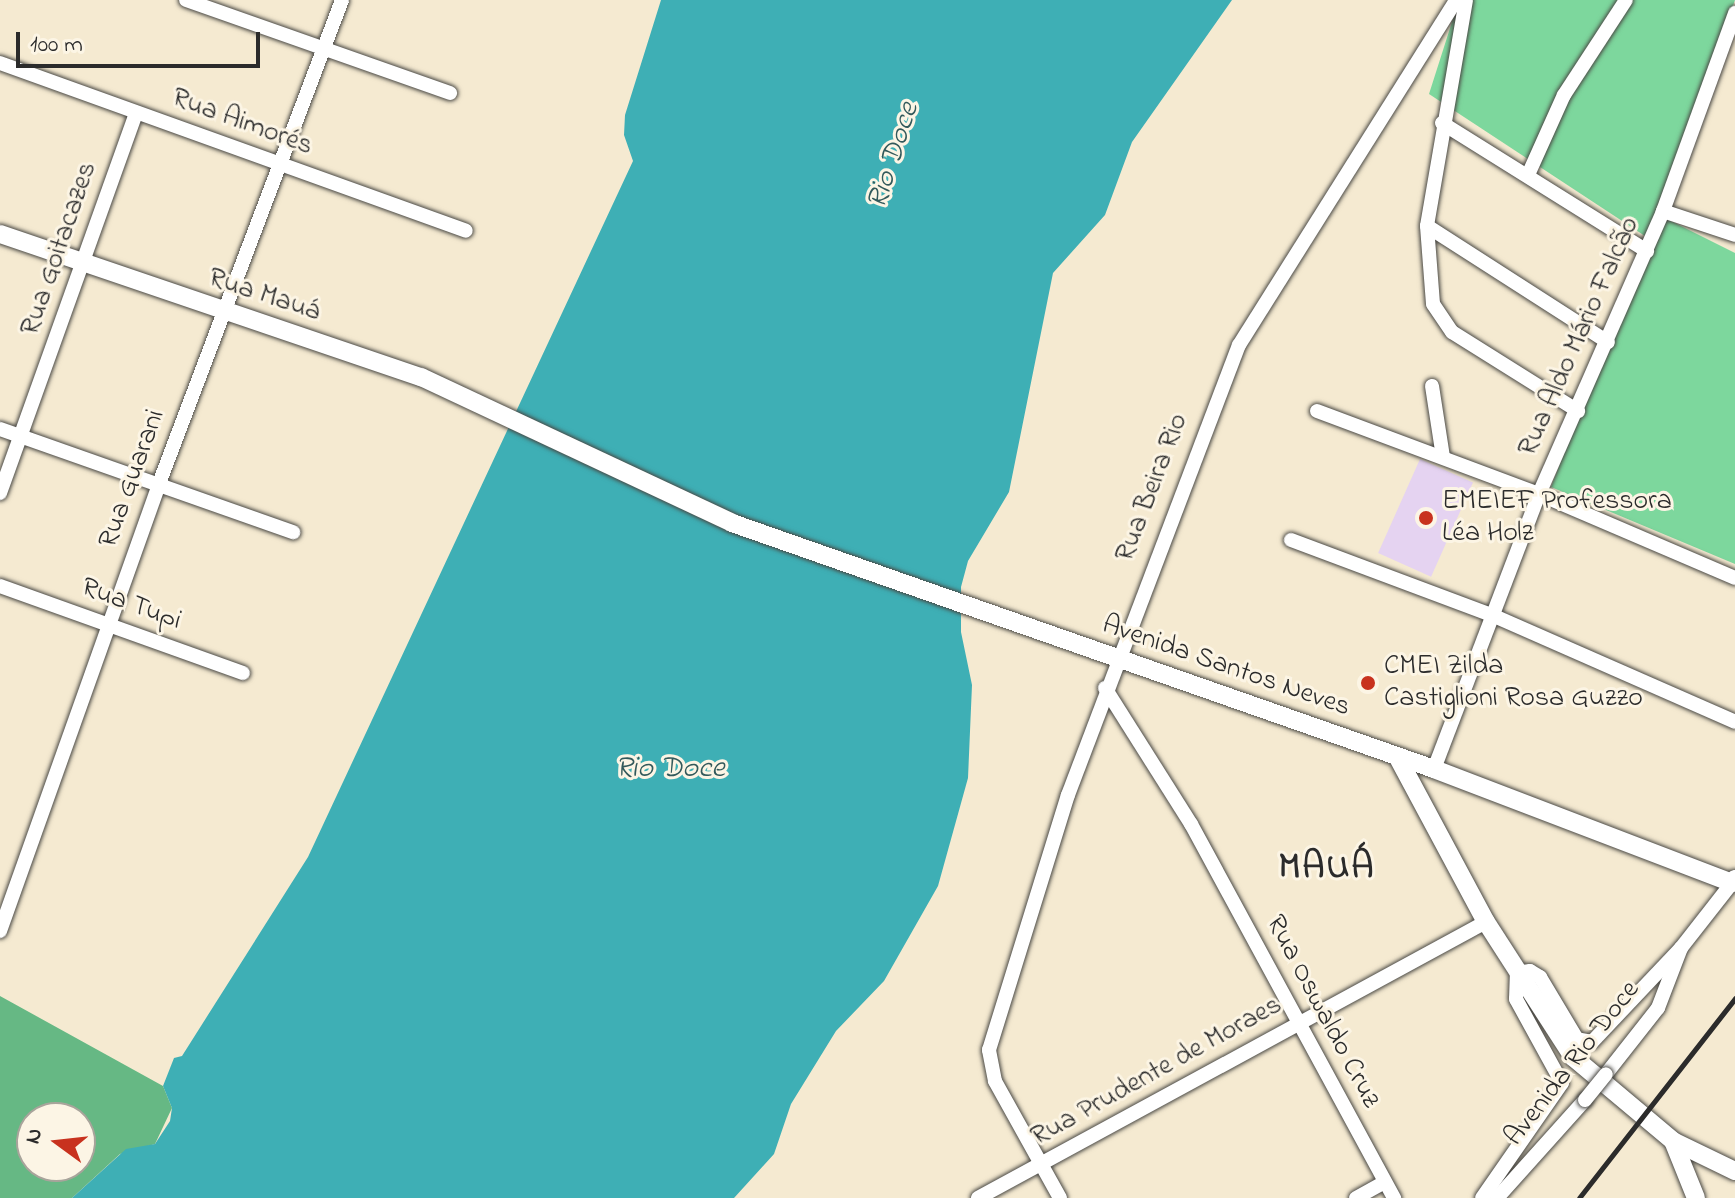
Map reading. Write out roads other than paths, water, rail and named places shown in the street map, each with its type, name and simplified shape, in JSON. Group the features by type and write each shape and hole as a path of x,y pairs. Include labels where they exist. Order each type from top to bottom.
{"street":[{"path":"186,0 450,93"},
{"name":"Rua Guarani","path":"0,931 160,481 342,0"},
{"name":"Rua Beira Rio","path":"1040,1165 995,1081 991,1038 1105,688 1239,345 1456,0"},
{"path":"1466,0 1442,123 1427,226 1429,287 1439,318 1452,332 1578,411"},
{"path":"1528,175 1564,95 1626,0"},
{"name":"Rua Aldo Mário Falcão","path":"1434,769 1539,494 1578,411 1663,211 1735,13"},
{"name":"Rua Aimorés","path":"0,63 466,231"},
{"name":"Rua Goitacazes","path":"0,493 136,113"},
{"path":"1442,123 1647,251"},
{"path":"1663,211 1735,235"},
{"path":"1427,226 1608,342"},
{"name":"Rua Mauá","path":"0,234 224,313 421,377 732,523 970,607"},
{"path":"1432,386 1443,457"},
{"path":"1317,411 1539,494 1735,578"},
{"path":"0,429 160,481 293,532"},
{"path":"1291,540 1494,616 1735,722"},
{"name":"Rua Tupi","path":"0,586 243,673"},
{"name":"Avenida Santos Neves","path":"970,607 1434,769 1734,881"},
{"name":"Rua Oswaldo Cruz","path":"1105,688 1191,824 1394,1198"},
{"path":"1397,756 1486,922 1573,1057 1673,1141 1729,1164"},
{"name":"Avenida Rio Doce","path":"1497,1198 1585,1100 1658,1008 1681,948 1734,881"},
{"name":"Rua Prudente de Moraes","path":"978,1198 1486,922"},
{"path":"1517,973 1530,971 1540,977 1575,1036 1586,1042 1599,1037 1681,948"},
{"path":"1482,1198 1562,1083 1516,999 1517,973"},
{"path":"1673,1141 1696,1198"},
{"path":"1040,1165 1060,1198"},
{"path":"1356,1198 1385,1182"}],"water":[{"name":"Rio Doce","path":"661,0 1232,0 1132,142 1105,215 1053,273 1009,492 968,561 961,587 961,632 972,685 968,778 938,886 884,981 836,1031 791,1104 774,1154 734,1198 72,1198 90,1182 96,1182 96,1176 126,1149 155,1144 170,1121 172,1108 163,1086 174,1058 182,1056 308,857 633,161 624,135 625,115"}],"railway":[{"path":"1579,1198 1735,998"}],"place":[{"name":"EMEIEF Professora Léa Holz","path":"1426,518"},
{"name":"CMEI Zilda Castiglioni Rosa Guzzo","path":"1368,683"}],"district":[{"name":"MAUÁ","path":"1327,869"}]}
